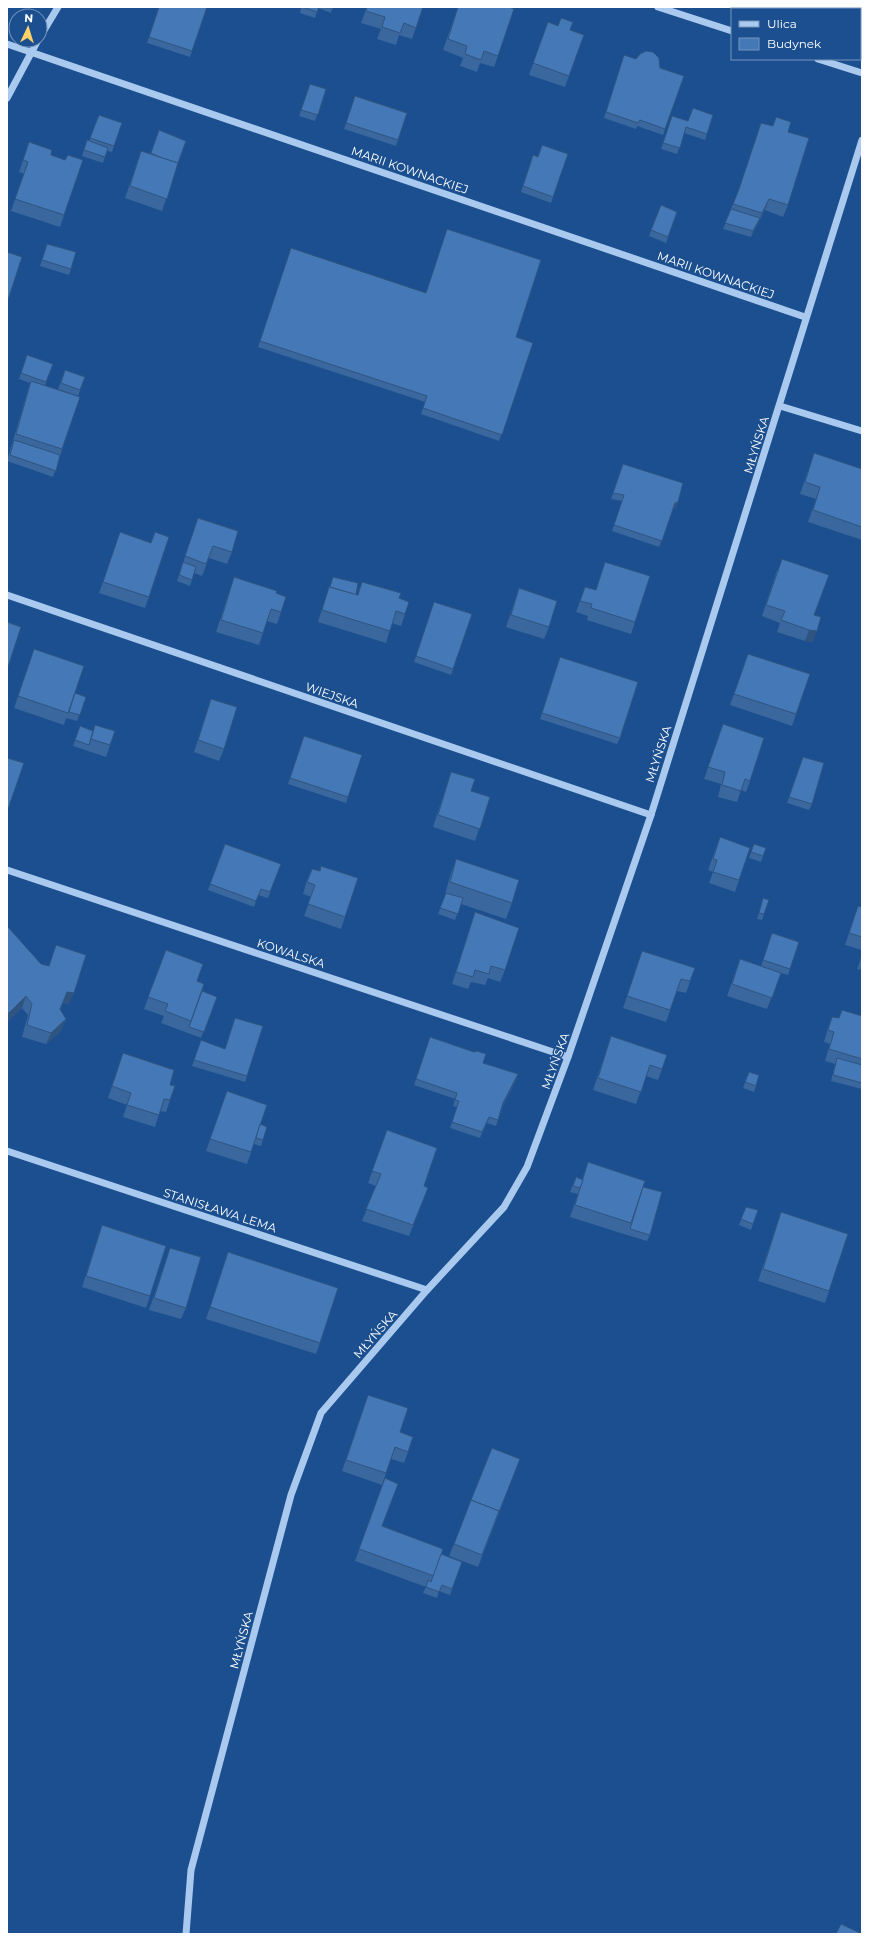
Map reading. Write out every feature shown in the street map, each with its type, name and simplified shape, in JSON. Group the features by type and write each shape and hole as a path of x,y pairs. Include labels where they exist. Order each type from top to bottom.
{"street":[{"path":"48,23 58,7"},
{"path":"658,7 731,31"},
{"name":"MARII KOWNACKIEJ","path":"7,44 805,317"},
{"path":"7,98 33,48"},
{"path":"821,60 862,73"},
{"name":"MŁYŃSKA","path":"186,1934 191,1870 291,1495 321,1413 427,1290 504,1207 527,1167 568,1057 651,815 780,406 805,317 862,140"},
{"path":"780,406 862,431"},
{"name":"WIEJSKA","path":"7,595 651,815"},
{"name":"KOWALSKA","path":"7,870 568,1057"},
{"name":"STANISŁAWA LEMA","path":"7,1151 427,1290"}],"building":[{"path":"159,7 207,7 192,51 149,37"},
{"path":"303,7 319,7 317,12"},
{"path":"367,7 423,7 416,28 404,23 400,33 382,27 385,17 366,11"},
{"path":"458,7 509,7 514,9 498,56 484,51 481,60 465,54 467,46 448,39"},
{"path":"561,18 573,22 570,30 584,35 569,76 533,63 548,22 558,26"},
{"path":"646,51 653,52 659,58 660,68 684,76 665,129 640,120 638,123 606,112 624,55 636,59 640,54"},
{"path":"310,84 326,89 318,115 301,110"},
{"path":"355,96 407,113 398,140 346,123"},
{"path":"693,108 713,115 707,134 686,127 680,148 663,143 672,116 688,121"},
{"path":"99,115 122,123 114,146 90,138"},
{"path":"776,117 791,122 788,132 809,138 788,205 769,199 762,213 733,204 761,123 773,126"},
{"path":"159,130 186,141 178,163 151,153"},
{"path":"87,140 108,148 105,157 84,150"},
{"path":"29,142 52,150 51,155 65,160 68,155 83,160 64,215 15,199 28,162 23,160"},
{"path":"542,145 568,154 553,197 523,186 533,155 538,157"},
{"path":"141,151 178,163 167,199 130,186"},
{"path":"661,205 677,212 668,237 651,230"},
{"path":"731,209 760,218 753,231 725,223"},
{"path":"447,229 541,260 516,337 533,343 502,435 423,408 427,396 260,341 291,248 426,293"},
{"path":"47,244 76,252 71,269 42,260"},
{"path":"7,252 22,257 7,303"},
{"path":"27,355 53,364 46,382 21,373"},
{"path":"65,370 85,377 80,390 61,383"},
{"path":"31,381 80,397 62,449 16,434"},
{"path":"14,440 60,455 56,471 10,455"},
{"path":"814,453 862,469 862,527 813,510 820,487 805,482"},
{"path":"623,464 683,483 678,502 675,503 662,541 614,525 624,495 613,493"},
{"path":"198,518 238,531 232,552 213,546 206,564 185,556"},
{"path":"120,532 151,543 155,532 169,537 149,597 103,582"},
{"path":"782,559 829,575 814,615 821,617 817,631 809,630 781,620 785,611 766,605"},
{"path":"183,562 196,567 192,580 179,575"},
{"path":"605,562 650,576 635,622 591,608 592,604 580,601 585,587 596,590"},
{"path":"234,577 277,591 276,593 286,597 281,612 271,609 263,633 221,620"},
{"path":"333,577 358,583 356,595 330,587"},
{"path":"362,582 401,593 399,598 409,602 405,614 396,611 390,631 322,610 329,587 358,595"},
{"path":"519,588 557,601 549,627 511,615"},
{"path":"434,602 472,614 453,669 416,656"},
{"path":"7,622 21,627 7,670"},
{"path":"34,649 84,666 68,713 18,696"},
{"path":"748,654 810,674 796,714 734,694"},
{"path":"560,657 638,682 620,738 542,713"},
{"path":"75,693 86,697 80,715 69,712"},
{"path":"211,699 237,707 224,749 198,740"},
{"path":"723,724 764,738 750,781 745,779 741,791 722,785 725,772 708,767"},
{"path":"95,725 115,731 110,745 91,739"},
{"path":"80,726 93,731 89,745 75,740"},
{"path":"304,736 362,755 348,797 290,778"},
{"path":"803,757 824,763 812,804 789,797"},
{"path":"7,758 24,763 7,812"},
{"path":"451,772 475,779 471,791 490,797 480,829 438,815"},
{"path":"720,837 750,848 739,880 713,872 717,860 713,859"},
{"path":"225,844 281,864 270,892 261,889 256,901 210,884"},
{"path":"754,844 766,848 763,856 751,852"},
{"path":"456,859 519,880 512,903 450,882"},
{"path":"321,866 358,878 345,917 308,904 315,885 307,882 312,869 320,871"},
{"path":"446,893 463,898 458,914 440,908"},
{"path":"763,898 769,900 764,914 759,913"},
{"path":"858,906 862,907 862,937 849,933"},
{"path":"475,912 519,928 505,970 491,966 489,974 475,970 473,977 456,972"},
{"path":"8,927 41,964 49,966 56,945 86,955 74,993 67,992 60,1009 66,1019 51,1033 27,1025 32,1004 26,996 9,1013 7,1012"},
{"path":"772,933 799,942 790,969 763,960"},
{"path":"166,950 203,964 197,981 204,984 191,1021 165,1011 168,1004 148,997"},
{"path":"642,951 695,968 690,981 681,979 670,1010 627,996"},
{"path":"740,959 781,973 772,998 732,984"},
{"path":"202,991 217,997 204,1032 189,1027"},
{"path":"842,1010 862,1016 862,1059 829,1049 834,1032 828,1030 832,1017 839,1018"},
{"path":"235,1018 263,1026 247,1076 194,1060 201,1040 225,1049"},
{"path":"611,1036 667,1055 662,1069 650,1065 641,1092 598,1078"},
{"path":"430,1037 474,1052 477,1051 486,1054 483,1063 518,1074 503,1103 498,1120 489,1117 482,1132 452,1122 459,1101 455,1100 457,1093 416,1079"},
{"path":"123,1053 174,1070 170,1085 175,1086 170,1100 164,1099 159,1115 127,1105 131,1093 112,1086"},
{"path":"837,1058 862,1065 862,1083 833,1075"},
{"path":"749,1072 759,1075 756,1086 745,1082"},
{"path":"227,1091 267,1105 251,1152 210,1139"},
{"path":"260,1124 267,1127 263,1140 256,1138"},
{"path":"387,1130 437,1148 424,1186 428,1188 413,1225 366,1209 381,1174 372,1171"},
{"path":"588,1162 645,1181 631,1223 575,1205"},
{"path":"576,1177 583,1180 580,1188 573,1186"},
{"path":"643,1187 662,1192 650,1235 630,1229"},
{"path":"746,1207 758,1210 753,1224 741,1219"},
{"path":"781,1212 848,1234 829,1291 763,1269"},
{"path":"102,1225 166,1246 150,1296 86,1276"},
{"path":"170,1248 201,1257 186,1308 154,1298"},
{"path":"228,1252 338,1288 320,1343 210,1307"},
{"path":"368,1395 408,1408 400,1432 413,1437 408,1452 395,1447 386,1473 346,1460"},
{"path":"492,1448 520,1459 497,1517 499,1511 471,1500"},
{"path":"385,1478 398,1484 382,1526 443,1549 434,1576 359,1549"},
{"path":"471,1500 499,1511 482,1555 454,1544"},
{"path":"441,1554 462,1562 452,1589 442,1585 439,1592 426,1587 428,1580 431,1582"},
{"path":"841,1924 862,1934 836,1934"}]}
